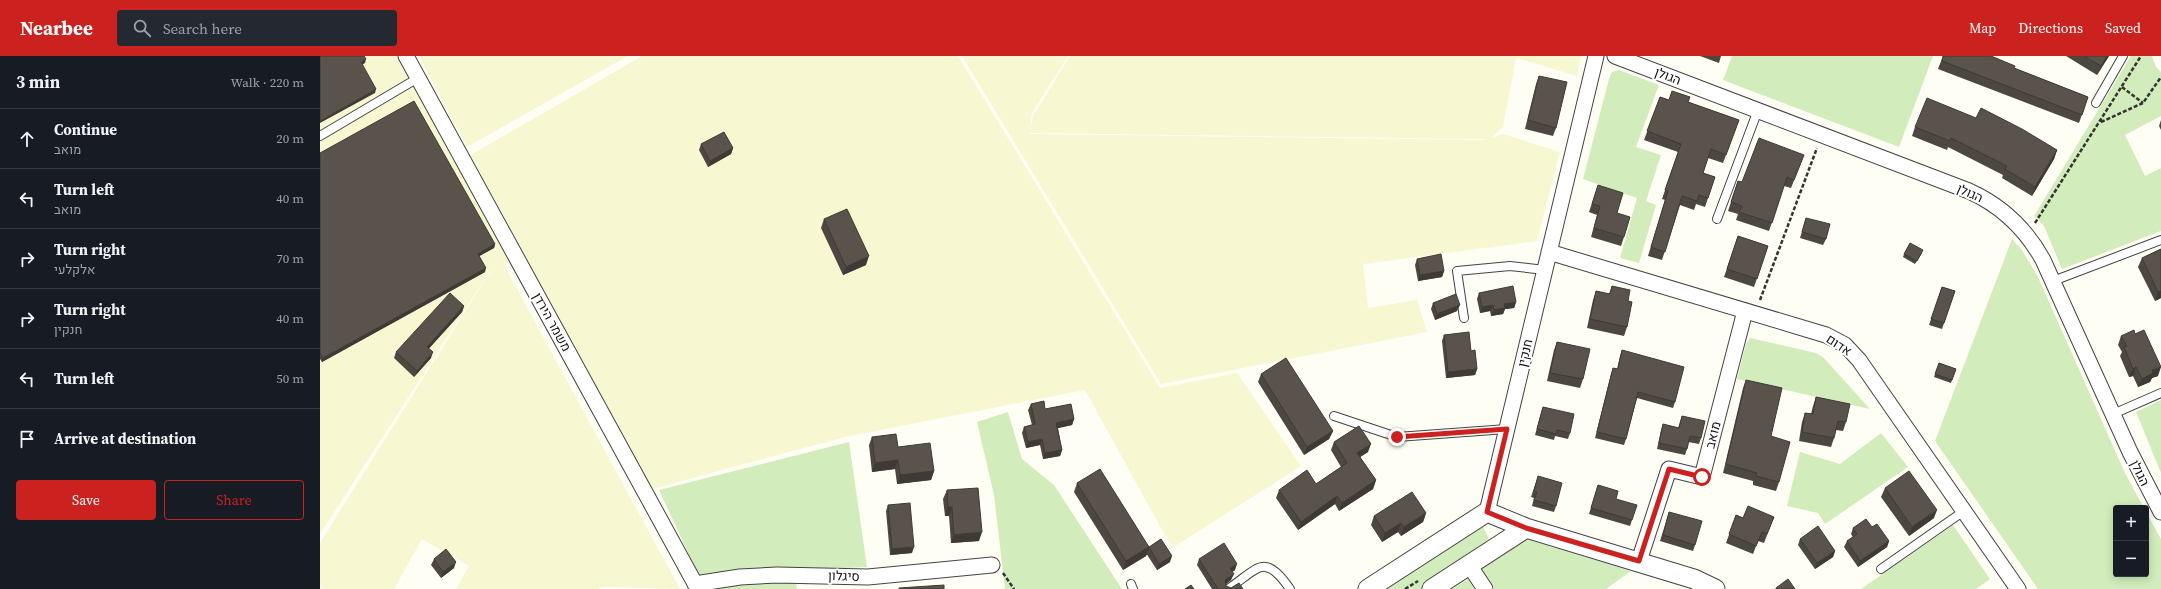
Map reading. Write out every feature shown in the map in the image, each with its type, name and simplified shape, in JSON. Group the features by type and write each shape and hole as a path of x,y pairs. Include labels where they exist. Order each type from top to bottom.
{"street":[{"name":"משמר הירדן","path":"406,56 696,586"},
{"name":"חנקין","path":"1487,512 1596,56"},
{"name":"הגולן","path":"1615,56 1980,196 2006,213 2027,235 2041,255 2142,478 2161,512"},
{"name":"אדום","path":"1549,252 1830,337 1852,352 2018,589"},
{"name":"מואב","path":"1639,561 1669,469 1702,477 1750,312"},
{"path":"1368,589 1487,512 1526,528 1639,561 1694,579 1716,589"},
{"path":"1432,589 1526,528"},
{"name":"סיגלון","path":"696,586 740,577 776,574 868,577 992,565"},
{"path":"1469,565 1485,589"}],"lane":[{"path":"2096,103 2123,56"},
{"path":"320,136 418,78"},
{"path":"1717,219 1758,110"},
{"path":"2053,281 2161,240"},
{"path":"1464,318 1457,271 1510,266 1545,270"},
{"path":"2113,414 2161,393"},
{"path":"1334,416 1397,437 1507,429"},
{"path":"1881,569 1964,511"},
{"path":"1228,589 1260,566 1267,565 1274,569 1290,589"}],"path":[{"path":"2027,235 2141,56"},
{"path":"2100,122 2143,103 2161,76"},
{"path":"2122,87 2143,103"},
{"path":"1750,312 1822,135"},
{"path":"992,565 1006,574 1014,589"}],"green space":[{"path":"320,56 398,56 455,164 642,56 958,56 1160,388 1237,373 1301,466 1172,548 1085,390 845,437 652,489 521,255 504,265 680,589 600,587 599,589 456,589 469,566 422,539 394,589 324,589 320,587 320,543 488,275 499,268 488,274 320,534"},
{"path":"419,56 628,56 467,147"},
{"path":"962,56 1068,56 1032,113 1030,132 1033,116 1070,56 1581,56 1577,76 1516,58 1503,127 1491,138 1503,134 1560,152 1537,241 1363,264 1368,308 1417,300 1427,332 1161,384","holes":["1030,133 1486,139 1487,140"]},
{"path":"1732,56 1933,56 1899,147 1723,80"},
{"path":"2131,56 2152,56 2156,67 2161,72 2161,116 2125,135 2145,176 2161,168 2161,231 2062,269 2044,226 2034,216"},
{"path":"1619,70 1659,85 1636,147 1661,155 1646,201 1656,205 1639,263 1620,258 1637,198 1583,179 1609,79 1612,72"},
{"path":"2012,239 2022,250 2038,277 2125,473 2142,505 2113,505 2113,577 2149,577 2149,517 2161,539 2161,589 2038,589 1935,441"},
{"path":"1750,338 1816,353 1823,357 1870,409 1737,379 1746,344"},
{"path":"2161,400 2161,473 2136,412"},
{"path":"1008,412 1022,459 1054,485 1122,589 1005,589 994,495 977,422"},
{"path":"1881,433 1908,467 1825,524 1818,513 1787,506 1800,452 1840,464"},
{"path":"849,442 867,567 794,570 797,589 705,589 659,490"},
{"path":"1953,525 1990,579 1976,589 1861,589"},
{"path":"1483,526 1491,544 1421,589 1388,589"},
{"path":"1523,537 1631,571 1606,589 1495,589 1477,566"},
{"path":"1468,579 1474,589 1452,589"}],"building":[{"path":"320,56 364,56 366,59 361,62 376,89 320,121"},
{"path":"1943,56 1991,56 2015,66 2014,68 2088,97 2082,115 1942,61"},
{"path":"2084,56 2107,56 2101,66"},
{"path":"1539,76 1567,82 1556,128 1528,120"},
{"path":"1672,91 1690,97 1688,102 1739,120 1726,155 1711,149 1703,173 1715,177 1708,198 1699,195 1697,201 1682,196 1665,252 1651,247 1668,191 1665,190 1681,144 1647,131 1660,97 1669,100"},
{"path":"1927,98 1976,118 1981,108 2022,129 2057,150 2035,187 2005,169 2007,166 1951,138 1950,141 1915,127"},
{"path":"414,101 495,244 478,254 486,268 323,358 320,353 320,153"},
{"path":"724,132 733,148 710,161 701,144"},
{"path":"1759,138 1804,155 1794,180 1787,177 1772,223 1739,212 1742,206 1731,202 1738,181 1742,182"},
{"path":"1598,185 1623,193 1617,213 1630,217 1624,237 1594,228 1600,206 1592,204"},
{"path":"847,209 869,256 846,267 824,219"},
{"path":"1806,218 1830,224 1826,239 1802,232"},
{"path":"1738,236 1768,246 1757,279 1727,269"},
{"path":"1910,243 1923,250 1917,261 1904,254"},
{"path":"2161,249 2161,291 2158,292 2142,258"},
{"path":"1441,254 1444,271 1420,275 1417,259"},
{"path":"1513,286 1516,302 1504,304 1505,308 1494,310 1493,305 1482,307 1479,293"},
{"path":"1612,286 1630,290 1628,301 1632,302 1627,327 1590,319 1596,291 1610,294"},
{"path":"1942,287 1955,291 1944,323 1931,319"},
{"path":"450,293 464,306 427,347 433,352 417,371 396,352"},
{"path":"1456,294 1460,305 1437,314 1433,303"},
{"path":"2134,330 2135,334 2144,330 2161,367 2152,370 2153,373 2142,379 2136,367 2133,369 2124,347 2127,346 2121,336"},
{"path":"1469,332 1471,351 1475,350 1477,369 1448,372 1444,335"},
{"path":"1557,342 1590,349 1583,379 1550,373"},
{"path":"1622,350 1684,367 1675,402 1638,392 1626,439 1597,432 1613,368 1618,369"},
{"path":"1286,358 1333,431 1307,447 1261,374"},
{"path":"1939,363 1956,369 1952,380 1935,374"},
{"path":"1746,380 1782,388 1771,436 1790,442 1779,482 1756,476 1757,473 1726,464"},
{"path":"1816,397 1850,404 1846,422 1838,421 1834,438 1802,432 1805,413 1813,414"},
{"path":"1044,401 1045,409 1071,404 1074,419 1056,423 1062,450 1045,453 1042,439 1028,442 1024,427 1035,424 1031,404"},
{"path":"1543,407 1574,414 1570,433 1557,430 1556,434 1537,429"},
{"path":"1682,416 1705,421 1701,438 1690,436 1687,449 1659,443 1663,424 1679,428"},
{"path":"1359,426 1371,444 1357,453 1376,480 1342,503 1337,496 1301,522 1279,490 1307,470 1316,484 1347,463 1334,442"},
{"path":"896,434 898,447 930,443 934,471 900,475 898,460 875,463 872,437"},
{"path":"1100,469 1149,547 1126,561 1077,483"},
{"path":"1909,471 1937,510 1912,527 1885,488"},
{"path":"1538,476 1562,483 1556,506 1534,500 1537,492 1534,491"},
{"path":"1598,485 1618,491 1616,499 1637,505 1632,520 1591,508"},
{"path":"978,488 982,532 954,535 952,507 948,507 947,490"},
{"path":"1412,492 1426,513 1404,527 1401,523 1385,533 1374,516"},
{"path":"910,503 914,547 892,549 888,505"},
{"path":"1748,506 1774,517 1767,534 1762,532 1756,546 1729,534 1736,515 1743,518"},
{"path":"1669,512 1702,521 1695,545 1663,535"},
{"path":"1866,519 1872,527 1877,524 1889,541 1860,561 1847,541 1857,534 1853,528"},
{"path":"1818,526 1835,551 1817,563 1800,539"},
{"path":"1161,539 1172,556 1159,564 1149,547"},
{"path":"1224,543 1237,564 1230,568 1234,574 1225,580 1226,586 1231,588 1239,583 1243,589 1218,589 1199,559"},
{"path":"446,549 456,562 443,572 434,559"},
{"path":"1788,579 1795,589 1776,589 1776,588"},
{"path":"944,585 944,589 899,589 899,588"},
{"path":"1191,585 1194,589 1185,589"}],"route":[{"path":"1397,437 1507,429 1487,512 1526,528 1639,561 1669,469 1702,477"}]}
